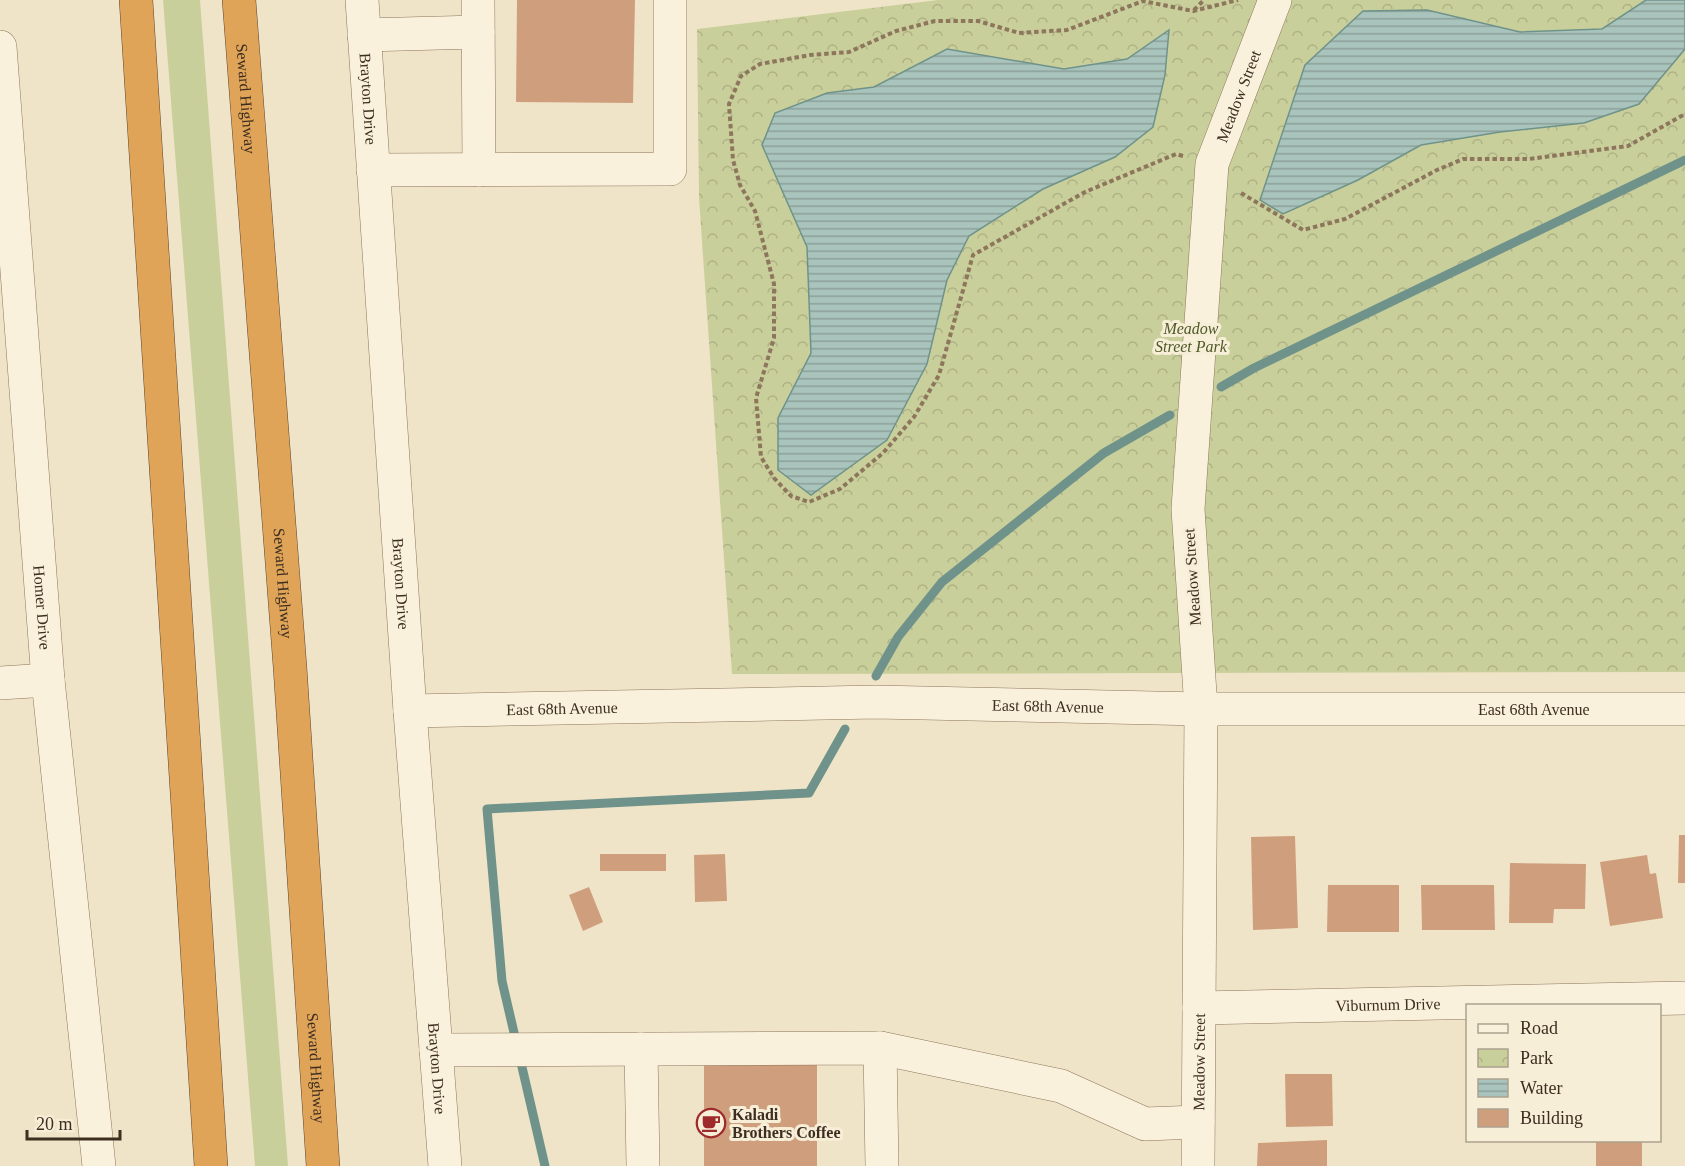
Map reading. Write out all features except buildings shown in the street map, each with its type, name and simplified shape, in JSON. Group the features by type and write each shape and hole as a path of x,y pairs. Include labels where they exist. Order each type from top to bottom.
{"highway":[{"path":"136,0 211,1166"},
{"name":"Seward Highway","path":"239,0 290,667 323,1166"}],"street":[{"name":"Brayton Drive","path":"362,0 410,711 445,1166"},
{"path":"373,170 670,169 670,0"},
{"name":"Meadow Street","path":"1198,1166 1201,709 1188,509 1212,164 1275,0"},
{"path":"364,35 478,16 479,170"},
{"name":"Homer Drive","path":"0,47 48,680 99,1166"},
{"path":"0,683 48,680"},
{"name":"East 68th Avenue","path":"410,711 876,702 1201,709 1685,709"},
{"name":"Viburnum Drive","path":"1199,1008 1685,998"},
{"path":"436,1050 880,1048 1061,1086 1145,1124 1198,1122"},
{"path":"880,1048 882,1166"},
{"path":"641,1049 643,1166"}],"path":[{"path":"1193,11 1204,0"},
{"path":"1238,0 1193,11 1143,1 1067,30 1019,33 978,21 934,21 896,31 849,52 810,54 760,64 741,76 729,104 733,160 740,185 755,212 774,284 774,338 756,398 761,457 774,478 791,496 809,502 840,489 883,453 914,417 939,375 974,255 1085,192 1176,154 1303,230 1345,219 1437,170 1463,159 1529,159 1628,146 1685,114"}],"green space":[{"path":"163,0 200,0 288,1166 255,1166"},
{"name":"Meadow Street Park","path":"938,0 1685,0 1685,672 732,674 699,198 697,29"}],"water":[{"path":"1646,0 1685,0 1685,49 1639,104 1584,123 1500,132 1421,145 1358,180 1283,214 1260,200 1305,65 1363,11 1427,10 1520,32 1602,29"},
{"path":"1169,30 1165,75 1153,127 1115,157 1043,189 969,236 947,280 927,364 887,440 811,495 778,470 778,418 811,353 807,247 762,145 775,113 827,93 874,87 947,49 1064,69 1127,59"}],"waterway":[{"path":"1221,387 1254,368 1685,160"},
{"path":"876,676 898,637 942,582 1104,453 1170,415"},
{"path":"545,1166 502,981 487,809 809,793 845,729"}],"place":[{"name":"Kaladi Brothers Coffee","path":"711,1123"}]}
